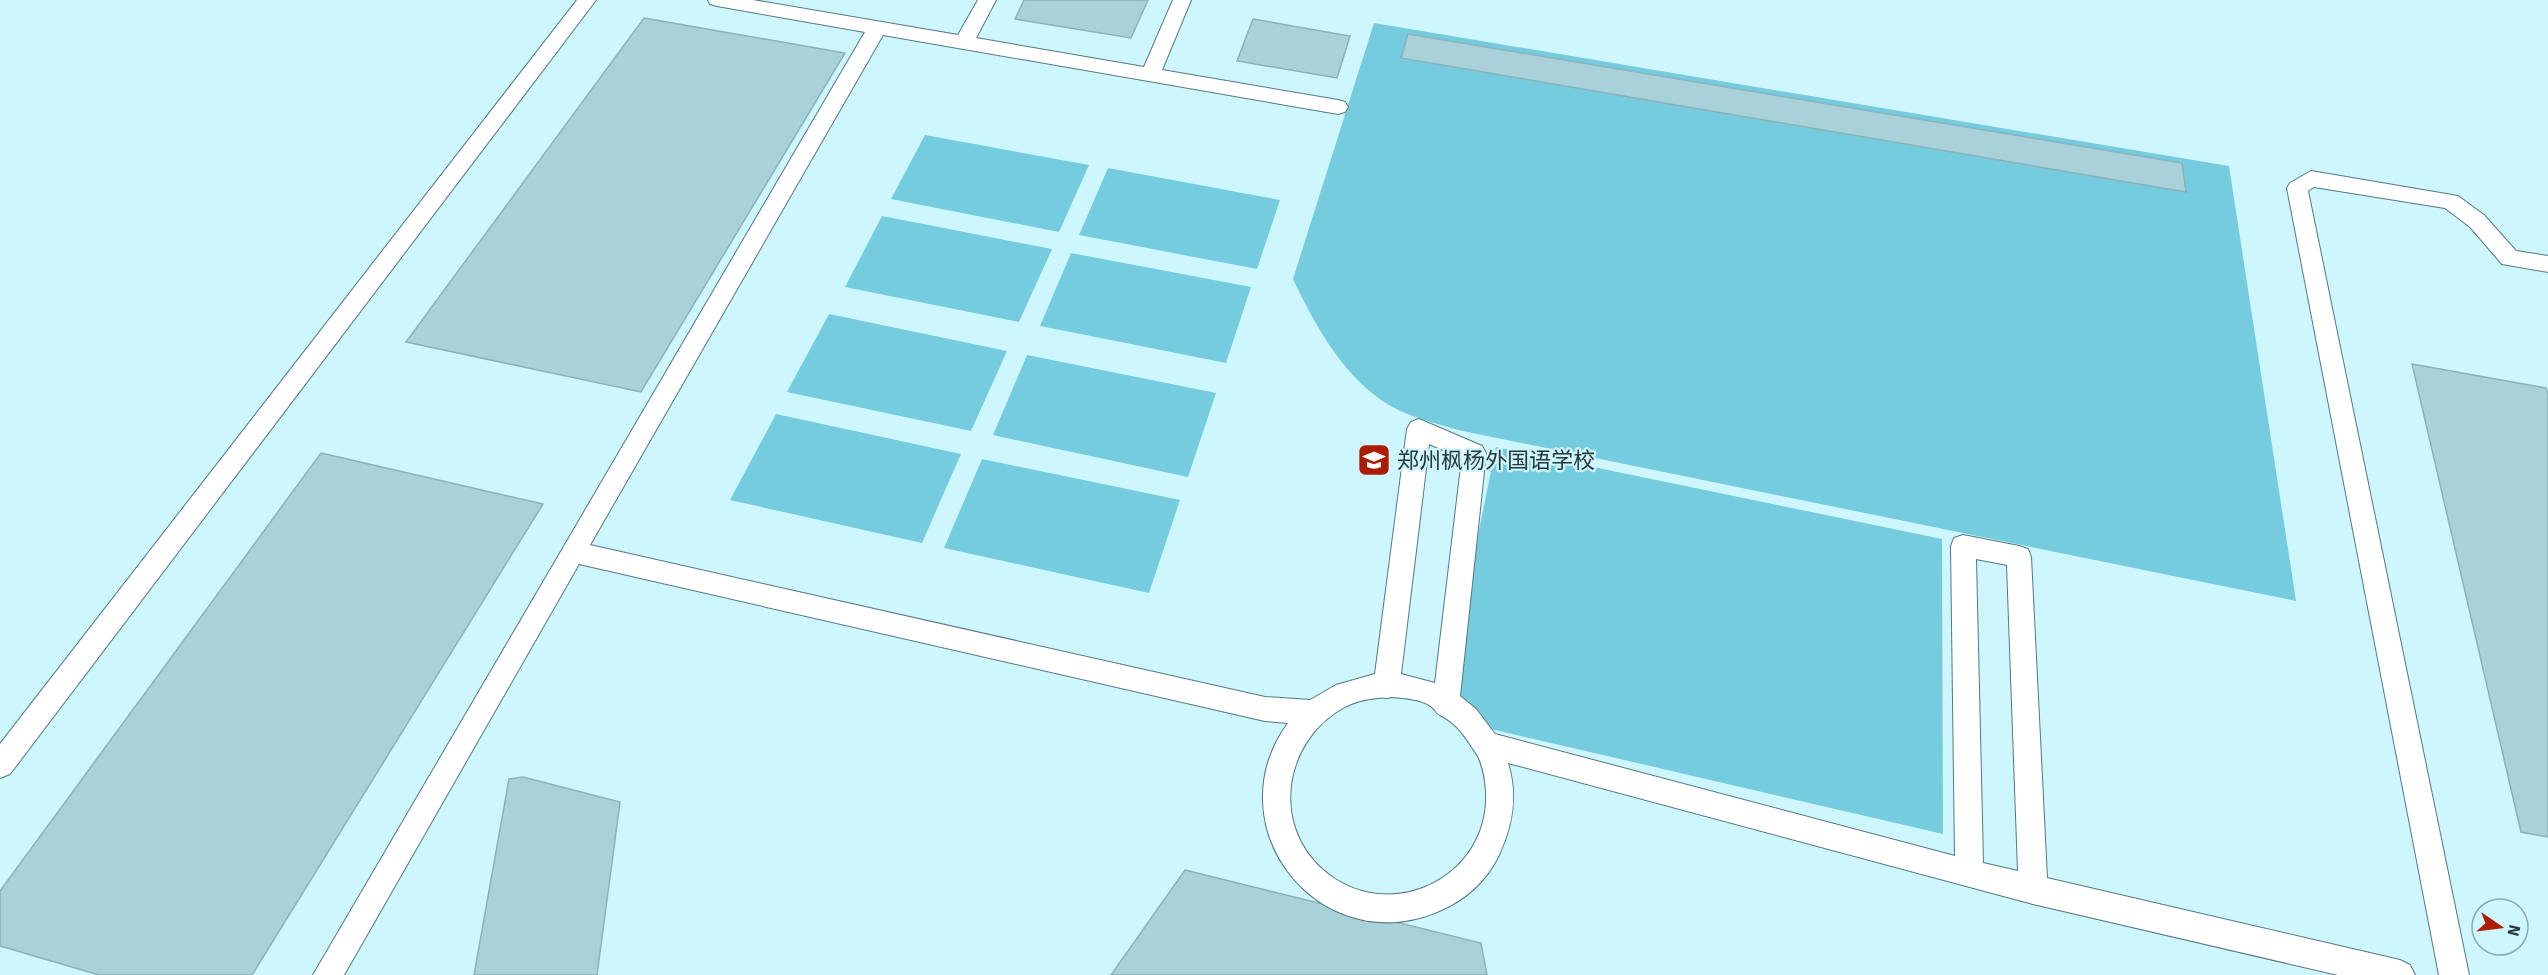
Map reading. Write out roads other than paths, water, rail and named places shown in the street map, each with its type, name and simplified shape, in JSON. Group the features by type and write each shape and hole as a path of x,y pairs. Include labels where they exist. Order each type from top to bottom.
{"lane":[{"path":"0,765 587,0"},
{"path":"717,0 1338,107"},
{"path":"964,42 987,0"},
{"path":"1150,75 1182,0"},
{"path":"328,975 877,28"},
{"path":"2454,975 2297,188 2311,179 2451,201 2477,221 2510,258 2548,264"},
{"path":"1386,687 1419,429 1474,453 1446,705"},
{"path":"1968,874 1963,546 2019,557 2033,890"},
{"path":"573,552 1265,709 1311,712"},
{"path":"1386,687 1422,693 1446,705 1467,721 1485,744 1494,763 1501,788 1501,814 1495,839 1481,866 1458,888 1430,902 1398,908 1365,905 1334,893 1309,874 1289,849 1276,820 1274,790 1278,760 1291,734 1311,712 1336,697 1364,688 1386,687"},
{"path":"1485,744 1968,874 2400,975"}],"place":[{"name":"郑州枫杨外国语学校","path":"1374,460"}]}
